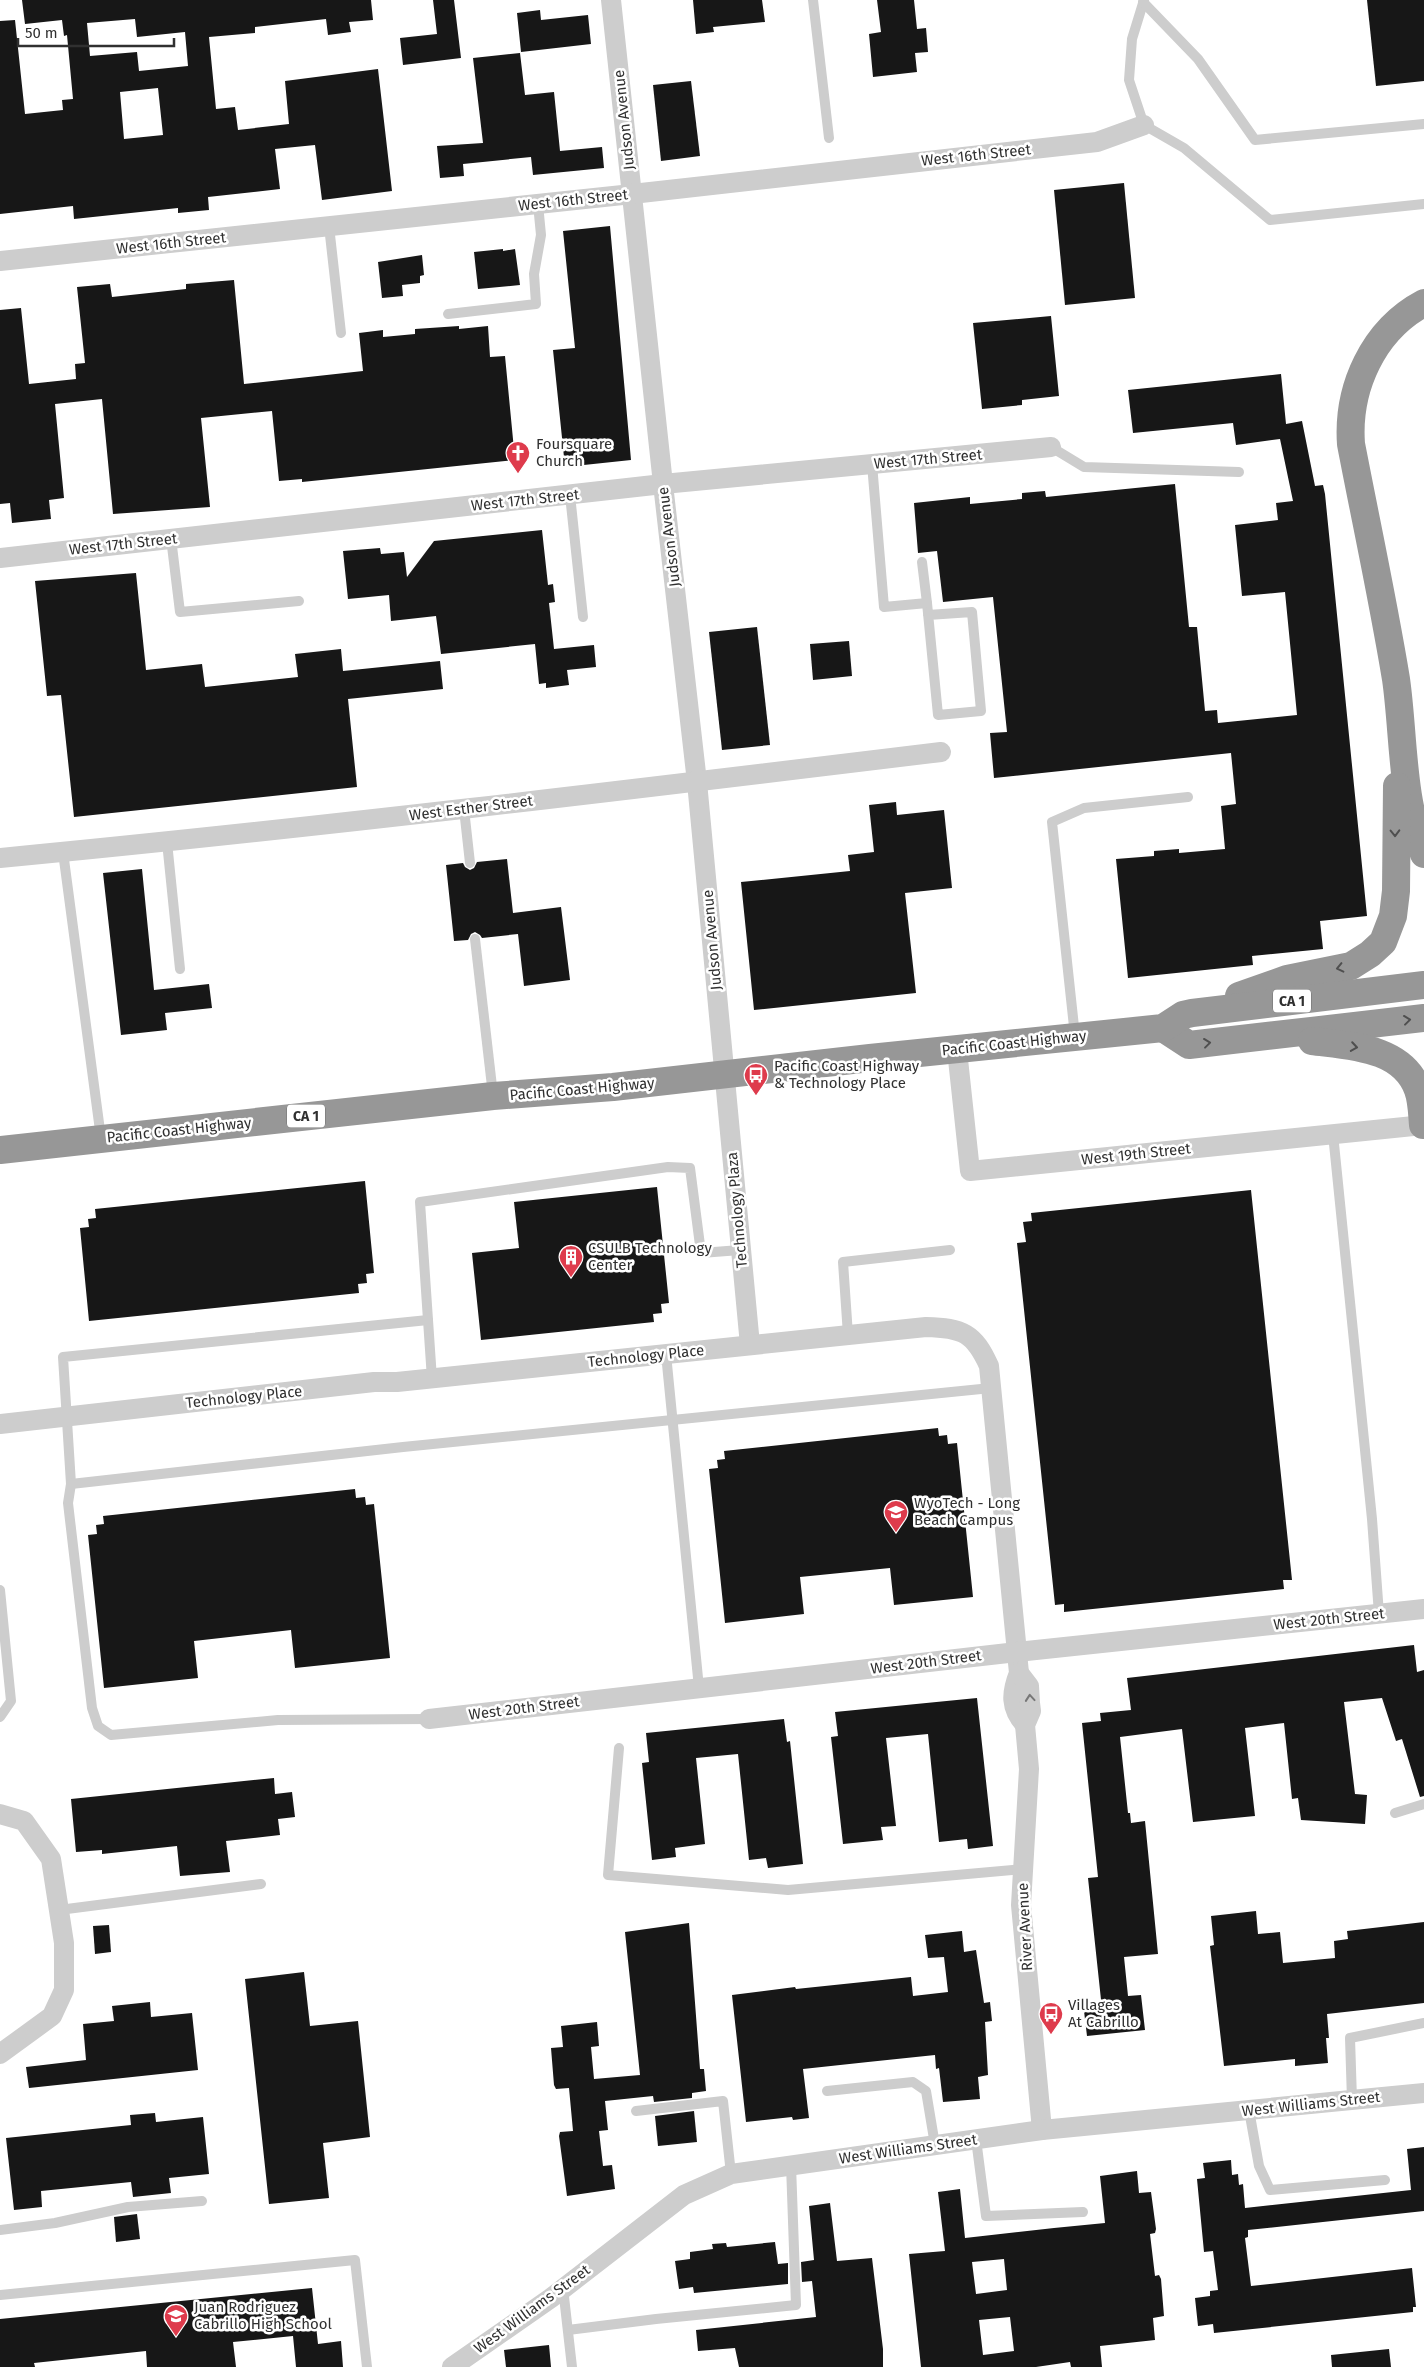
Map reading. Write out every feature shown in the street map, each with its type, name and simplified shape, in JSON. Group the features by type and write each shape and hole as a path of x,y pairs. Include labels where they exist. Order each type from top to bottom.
{"highway":[{"path":"1424,303 1401,319 1386,333 1364,366 1354,396 1350,428 1351,444 1396,680 1400,732 1411,806 1424,854"},
{"path":"1192,1013 1287,979 1351,966 1370,954 1383,942 1393,916 1396,891 1395,811 1400,732"},
{"name":"Pacific Coast Highway","path":"0,1150 493,1096 613,1087 1164,1028 1183,1014 1424,985"},
{"name":"CA 1","path":"1164,1028 1188,1045 1424,1018"},
{"path":"1271,1036 1380,1052 1410,1074 1419,1093 1424,1125"}],"street":[{"name":"Judson Avenue","path":"611,0 662,484 697,782 725,1075"},
{"name":"West 16th Street","path":"0,261 632,194 1097,142 1144,125"},
{"name":"West 17th Street","path":"0,558 662,484 1051,447"},
{"name":"West Esther Street","path":"0,858 167,842 464,809 941,752"},
{"name":"West 19th Street","path":"957,1050 970,1171 1424,1125"},
{"name":"Technology Plaza","path":"725,1075 750,1346"},
{"name":"Technology Place","path":"0,1424 374,1382 432,1378 926,1327 954,1330 967,1334 979,1345 989,1366 1016,1652"},
{"name":"West 20th Street","path":"429,1719 1016,1652 1424,1609"},
{"name":"River Avenue","path":"1016,1652 1018,1673 1029,1686 1031,1711 1025,1725 1029,1769 1020,1905 1042,2130"},
{"path":"0,1814 24,1821 51,1859 64,1943 64,1990 52,2016 0,2054"},
{"name":"West Williams Street","path":"452,2367 563,2288 684,2195 731,2174 1042,2130 1424,2092"}],"lane":[{"path":"813,0 829,138"},
{"path":"1424,124 1255,140 1198,59 1144,1 1132,39 1129,80 1144,125 1184,148 1270,220 1424,204"},
{"path":"448,314 536,304 534,274 541,235 538,204"},
{"path":"329,226 341,333"},
{"path":"1051,447 1084,467 1239,472"},
{"path":"872,464 884,607 927,603"},
{"path":"570,495 583,617"},
{"path":"172,538 180,612 299,601"},
{"path":"922,562 938,715 981,711 972,612 928,615"},
{"path":"1075,1037 1052,822 1084,808 1188,797"},
{"path":"464,809 470,862"},
{"path":"167,842 180,969"},
{"path":"63,852 101,1139"},
{"path":"476,939 493,1096"},
{"path":"1333,1134 1371,1509 1379,1614"},
{"path":"432,1378 420,1202 668,1168 690,1168 701,1253 740,1250"},
{"path":"848,1335 843,1262 950,1250"},
{"path":"428,1320 62,1357 65,1416 72,1484 68,1503 92,1708 98,1726 111,1735 278,1720 429,1719"},
{"path":"666,1354 699,1688"},
{"path":"72,1484 403,1447 991,1388"},
{"path":"0,1590 11,1701 0,1717"},
{"path":"619,1748 608,1875 788,1890 1023,1869"},
{"path":"1395,1813 1424,1804"},
{"path":"59,1910 260,1884"},
{"path":"1352,2100 1350,2038 1424,2023"},
{"path":"827,2091 913,2082 919,2084 926,2091 935,2145"},
{"path":"636,2111 724,2101 731,2174"},
{"path":"1249,2110 1259,2166 1270,2190 1385,2180"},
{"path":"976,2140 986,2216 1083,2212"},
{"path":"568,2330 796,2305 791,2166"},
{"path":"0,2230 55,2223 128,2207 202,2201"},
{"path":"0,2295 355,2260 367,2367"},
{"path":"563,2288 572,2367"}],"building":[{"path":"22,0 371,0 373,20 349,22 351,32 328,35 326,19 255,27 255,33 209,37 216,109 235,107 238,130 289,124 285,81 378,69 392,191 322,200 315,145 275,149 280,189 208,197 209,210 178,213 178,208 74,219 73,206 0,214 0,21 15,20 25,114 63,110 62,100 73,99 67,35 64,36 62,20 25,24","holes":["135,19 137,37 185,32 188,66 139,71 137,52 90,56 87,23","158,88 163,135 124,139 120,92"]},
{"path":"433,0 454,0 461,58 403,65 400,38 437,34"},
{"path":"693,0 762,0 765,22 713,27 714,32 696,34"},
{"path":"877,0 914,0 917,29 926,28 928,52 915,53 917,72 873,77 869,34 881,32"},
{"path":"1367,0 1424,0 1424,81 1376,86"},
{"path":"540,10 541,20 588,15 591,44 521,52 517,13"},
{"path":"520,53 525,95 554,92 560,151 602,147 604,168 533,175 531,157 463,164 464,176 440,178 437,146 483,143 473,58"},
{"path":"691,81 700,156 661,161 653,85"},
{"path":"1124,183 1135,298 1065,305 1054,190"},
{"path":"610,226 631,460 565,467 553,350 575,348 563,231"},
{"path":"503,249 503,251 515,249 520,285 478,289 474,252"},
{"path":"422,255 424,275 420,276 420,283 402,285 403,296 382,298 378,262"},
{"path":"234,280 244,384 363,371 359,333 383,330 383,337 415,334 415,329 459,326 459,329 488,326 490,357 505,356 515,460 302,482 302,479 279,481 272,411 201,418 210,507 113,514 102,399 55,404 64,498 49,500 51,519 12,523 10,503 0,504 0,310 21,308 29,384 76,379 75,364 85,363 77,287 110,284 112,297 186,289 186,284"},
{"path":"1051,316 1059,396 1022,400 1022,405 982,409 973,323"},
{"path":"1281,374 1286,424 1302,421 1315,486 1323,485 1325,494 1367,916 1320,921 1323,949 1252,956 1253,965 1128,978 1116,859 1154,856 1154,851 1179,849 1179,853 1225,849 1221,806 1236,804 1231,753 994,778 990,733 1007,732 993,597 943,602 937,551 918,553 914,503 970,497 970,504 1022,499 1022,493 1045,491 1046,497 1175,484 1189,627 1197,627 1205,711 1217,710 1218,723 1297,715 1285,592 1242,596 1235,525 1278,520 1276,503 1293,501 1280,439 1236,445 1233,423 1133,433 1128,390"},
{"path":"542,530 548,585 553,584 555,602 549,603 554,649 594,645 596,667 567,670 569,685 546,688 546,683 539,684 535,644 441,654 436,616 391,621 389,595 348,599 343,551 380,548 381,554 404,552 407,577 434,541"},
{"path":"136,573 146,670 202,664 205,687 298,677 295,654 341,649 343,671 440,661 443,689 348,699 357,787 74,817 61,695 47,696 35,581"},
{"path":"757,627 770,745 722,750 709,632"},
{"path":"849,641 852,676 813,680 810,644"},
{"path":"896,802 897,815 944,810 952,888 905,893 916,993 754,1010 741,882 850,871 848,855 874,852 869,805"},
{"path":"507,859 513,913 561,907 570,980 524,986 518,934 482,938 475,932 471,934 468,940 454,941 446,865 463,863 470,870 474,868 477,862"},
{"path":"142,869 154,990 209,984 212,1008 165,1013 167,1030 121,1035 103,873"},
{"path":"365,1181 374,1273 366,1274 367,1283 358,1284 359,1293 89,1321 80,1228 89,1227 88,1219 96,1218 95,1209"},
{"name":"CSULB Technology Center","path":"657,1187 669,1303 661,1304 662,1313 653,1314 654,1322 481,1340 472,1253 519,1248 514,1202"},
{"path":"1251,1190 1292,1580 1283,1580 1284,1589 1064,1612 1064,1604 1055,1605 1017,1243 1026,1242 1023,1222 1032,1221 1031,1213"},
{"path":"938,1428 939,1436 947,1435 948,1444 957,1443 973,1597 894,1605 890,1568 800,1577 804,1614 725,1623 709,1469 718,1468 717,1460 725,1459 724,1451"},
{"path":"355,1489 356,1498 365,1497 366,1505 374,1504 390,1658 295,1668 291,1630 194,1641 198,1678 104,1688 88,1535 97,1534 96,1525 104,1524 103,1516"},
{"path":"1414,1645 1417,1672 1424,1670 1424,1796 1420,1797 1402,1739 1396,1741 1382,1698 1344,1702 1355,1794 1367,1795 1365,1824 1301,1820 1298,1798 1292,1799 1284,1723 1245,1728 1255,1816 1193,1822 1182,1729 1120,1737 1128,1813 1130,1813 1131,1823 1145,1821 1158,1954 1124,1957 1128,1996 1141,1995 1145,2030 1087,2036 1084,2011 1102,2009 1088,1878 1098,1877 1082,1723 1101,1721 1100,1713 1131,1710 1127,1678"},
{"path":"977,1698 993,1846 968,1849 967,1839 939,1842 928,1734 886,1738 896,1826 881,1827 883,1840 843,1844 831,1737 838,1736 835,1712"},
{"path":"784,1719 787,1742 790,1741 803,1864 768,1868 766,1858 749,1860 738,1754 696,1758 705,1844 675,1848 676,1857 652,1860 642,1763 649,1762 646,1733"},
{"path":"274,1778 275,1794 292,1792 295,1817 278,1819 280,1835 226,1841 230,1872 180,1876 177,1846 102,1854 102,1850 76,1852 71,1799"},
{"path":"1256,1911 1258,1934 1280,1932 1283,1963 1335,1958 1334,1941 1348,1939 1347,1931 1424,1922 1424,2003 1327,2014 1329,2038 1326,2038 1328,2063 1295,2066 1295,2059 1224,2066 1210,1946 1214,1945 1211,1916"},
{"path":"689,1923 700,2069 704,2069 706,2091 692,2093 692,2098 654,2102 653,2096 605,2101 608,2130 599,2131 603,2166 612,2165 615,2189 567,2196 559,2136 560,2132 573,2131 569,2088 556,2089 554,2085 551,2048 563,2047 561,2026 597,2022 599,2046 591,2047 594,2079 640,2075 625,1932"},
{"path":"109,1925 111,1952 95,1954 93,1926"},
{"path":"962,1931 964,1952 976,1950 984,2003 990,2002 992,2021 985,2022 988,2075 978,2077 980,2099 943,2102 939,2068 936,2069 935,2055 803,2069 809,2118 793,2120 792,2117 746,2122 732,1995 795,1987 796,1989 911,1977 913,1996 948,1992 944,1957 928,1958 925,1935"},
{"path":"304,1972 310,2026 358,2021 370,2137 323,2143 329,2198 269,2204 245,1979"},
{"path":"150,2002 151,2017 192,2013 198,2070 29,2088 26,2067 86,2060 83,2024 114,2021 112,2006"},
{"path":"694,2111 697,2142 658,2146 655,2116"},
{"path":"155,2113 156,2122 203,2117 209,2174 169,2178 171,2193 133,2197 131,2182 41,2191 42,2207 14,2210 6,2138 131,2125 130,2115"},
{"path":"1424,2147 1424,2211 1248,2230 1248,2237 1245,2238 1251,2286 1412,2268 1416,2307 1413,2307 1413,2312 1214,2333 1213,2324 1198,2326 1195,2298 1210,2296 1210,2291 1218,2290 1213,2251 1204,2252 1197,2179 1205,2178 1203,2163 1231,2160 1232,2175 1238,2174 1239,2185 1243,2184 1245,2208 1411,2190 1407,2149"},
{"path":"1137,2171 1139,2193 1151,2192 1156,2229 1155,2233 1150,2234 1155,2276 1159,2275 1161,2279 1164,2316 1153,2318 1155,2340 1100,2346 1102,2367 1071,2367 1070,2362 1036,2367 921,2367 909,2254 945,2251 938,2192 960,2189 965,2238 1105,2223 1100,2176","holes":["1004,2259 1007,2290 976,2294 972,2262","1010,2317 1014,2351 983,2355 979,2320"]},
{"path":"830,2203 837,2261 872,2258 883,2349 883,2367 739,2367 735,2348 698,2351 696,2330 816,2317 812,2281 802,2282 801,2262 814,2260 809,2206"},
{"path":"137,2214 140,2239 116,2242 114,2217"},
{"path":"775,2242 778,2264 788,2263 788,2284 694,2293 693,2287 679,2289 675,2261 690,2259 690,2252 713,2249 712,2244 726,2243 727,2247"},
{"name":"Juan Rodriguez Cabrillo High School","path":"312,2288 318,2344 341,2341 343,2367 296,2367 293,2336 233,2342 236,2367 147,2367 146,2351 34,2363 35,2367 0,2367 0,2319"},
{"path":"549,2345 551,2367 506,2367 504,2350"},
{"path":"1389,2349 1391,2367 1332,2367 1331,2355"}],"place":[{"name":"Foursquare Church","path":"518,474"},
{"name":"Pacific Coast Highway & Technology Place","path":"756,1096"},
{"name":"CSULB Technology Center","path":"571,1278"},
{"name":"WyoTech - Long Beach Campus","path":"896,1533"},
{"name":"Villages At Cabrillo","path":"1051,2035"},
{"name":"Juan Rodriguez Cabrillo High School","path":"176,2337"}]}
